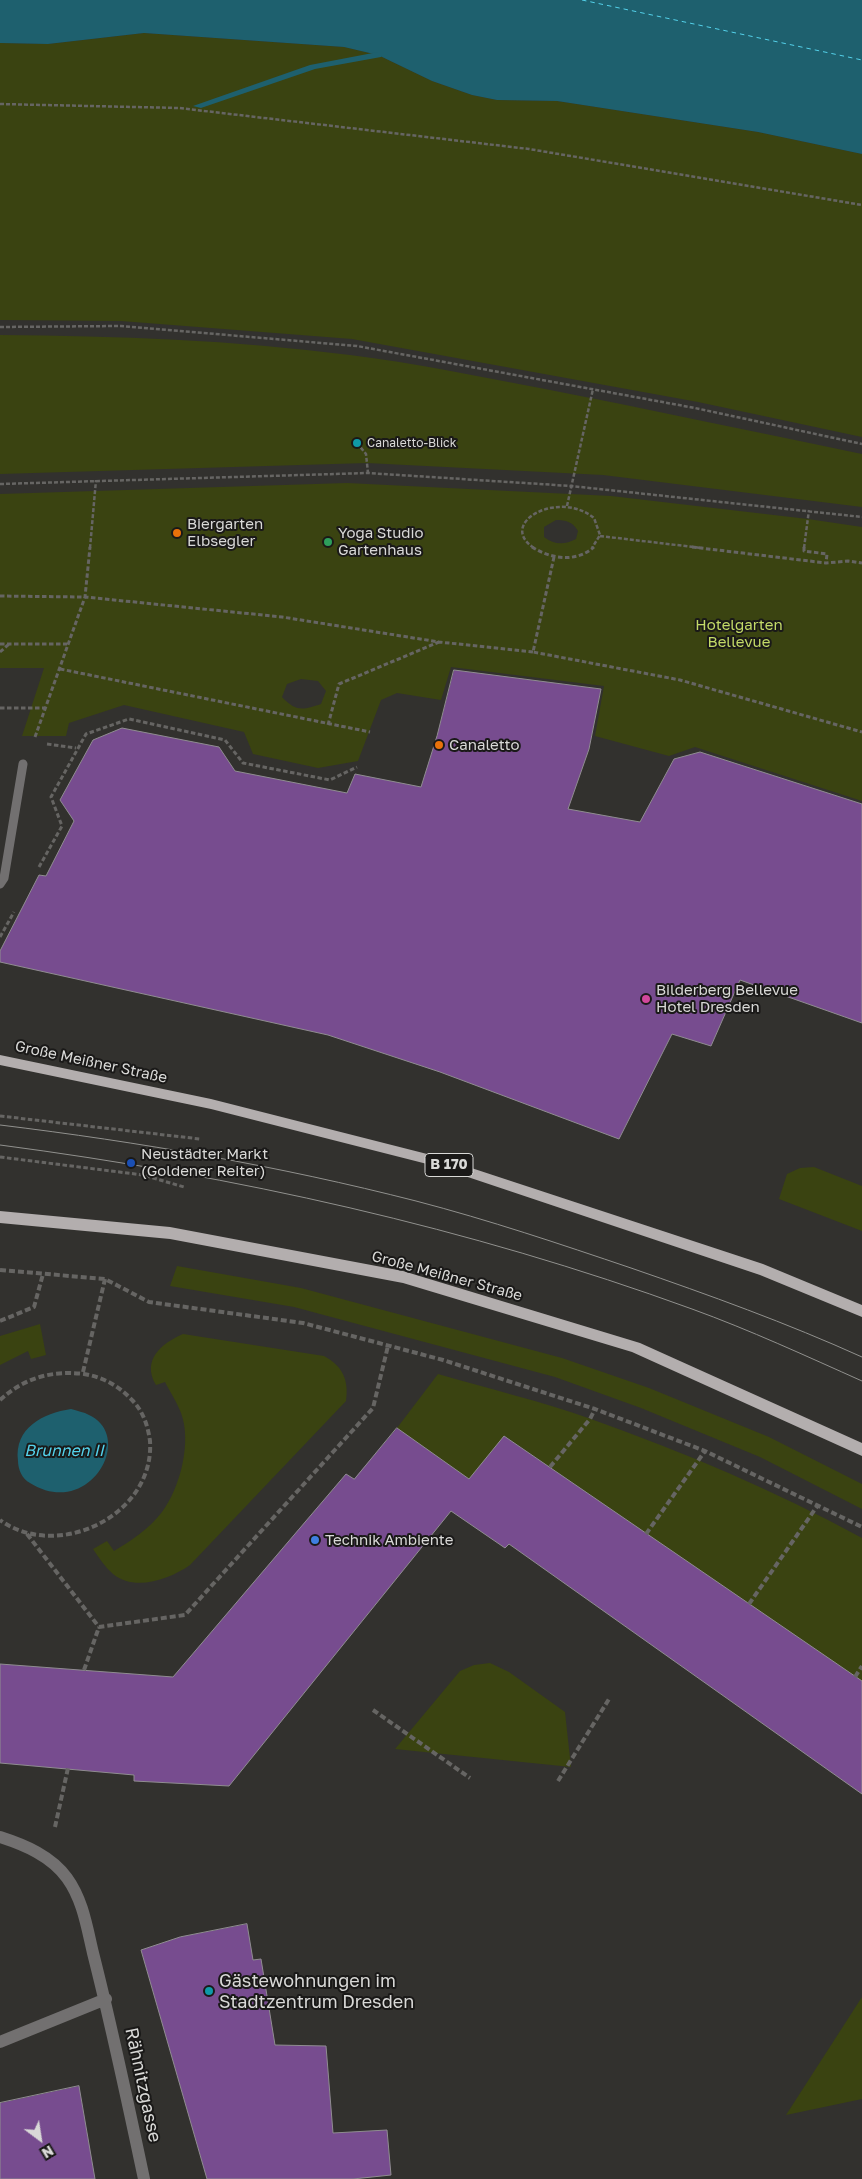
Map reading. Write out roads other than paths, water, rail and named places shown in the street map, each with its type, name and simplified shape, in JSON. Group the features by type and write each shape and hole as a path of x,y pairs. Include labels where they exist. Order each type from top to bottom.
{"main road":[{"name":"Große Meißner Straße","path":"0,1060 211,1104 435,1161 763,1270 862,1311"},
{"name":"Große Meißner Straße","path":"0,1217 170,1233 403,1277 636,1347 862,1450"}],"street":[{"path":"0,884 4,878 23,764"},
{"name":"Rähnitzgasse","path":"0,1837 19,1842 48,1859 67,1878 78,1902 106,1999 144,2179"},
{"path":"0,2042 106,1999"}],"water":[{"path":"0,0 862,0 862,154 758,132 557,101 497,100 472,95 432,81 378,55 344,47 144,33 48,44 0,43"},
{"name":"Brunnen II","path":"71,1409 89,1415 102,1426 108,1440 107,1456 99,1471 87,1484 71,1491 51,1492 30,1483 21,1474 18,1449 26,1431 32,1424 50,1414"}],"waterway":[{"path":"198,106 313,67 378,55"}],"tram line":[{"path":"0,1125 105,1139 209,1156 365,1188 416,1201 578,1250 660,1278 777,1321 862,1357"},
{"path":"0,1145 176,1172 350,1208 436,1229 522,1253 692,1309 757,1334 862,1381"}],"place":[{"name":"Canaletto-Blick","path":"357,443"},
{"name":"Biergarten Elbsegler","path":"177,533"},
{"name":"Yoga Studio Gartenhaus","path":"328,542"},
{"name":"Canaletto","path":"439,745"},
{"name":"Bilderberg Bellevue Hotel Dresden","path":"646,999"},
{"name":"Neustädter Markt (Goldener Reiter)","path":"131,1163"},
{"name":"Technik Ambiente","path":"315,1540"},
{"name":"Gästewohnungen im Stadtzentrum Dresden","path":"209,1991"}],"park label":[{"name":"Hotelgarten Bellevue","path":"739,634"}]}
